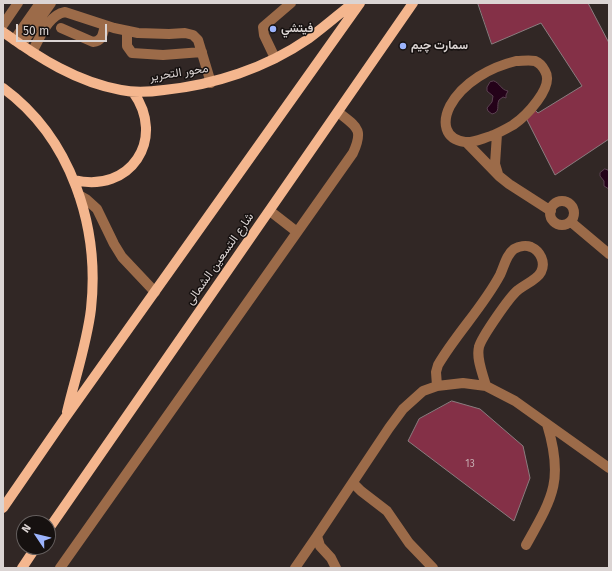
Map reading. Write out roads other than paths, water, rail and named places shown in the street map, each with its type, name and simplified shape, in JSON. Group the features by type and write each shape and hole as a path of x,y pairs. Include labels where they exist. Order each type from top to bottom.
{"main road":[{"name":"محور التحرير","path":"3,32 32,52 79,78 111,88 133,92 177,89 211,82 245,71 275,58 308,39 353,3"},
{"path":"3,508 6,500 360,3"},
{"name":"شارع التسعين الشمالى","path":"56,519 413,3"},
{"path":"3,88 40,122 64,160 74,180 79,195 89,240 92,286 91,309 87,332 65,418"},
{"path":"74,180 94,183 114,179 123,174 137,159 145,140 147,130 143,110 133,92"},
{"path":"22,568 31,555"}],"street":[{"path":"3,24 18,3"},
{"path":"18,42 40,3"},
{"path":"18,42 51,3"},
{"path":"275,58 264,35 263,27 291,3"},
{"path":"32,52 50,20 61,13 70,14 127,31 154,34 189,33 193,34 198,40 211,82"},
{"path":"61,28 94,42 100,40 102,37 105,25"},
{"path":"127,31 126,46 132,53 163,55 202,52"},
{"path":"516,61 535,61 541,65 547,74 547,83 543,93 533,107 523,117 497,134 476,141 466,142 456,139 448,132 445,124 446,114 457,96 474,80 494,68 516,61"},
{"path":"60,568 353,153 359,137 358,131 338,112"},
{"path":"497,134 495,164 499,176"},
{"path":"466,142 499,176 550,211"},
{"path":"79,195 97,209 110,237 122,257 155,292"},
{"path":"561,201 568,202 573,208 574,215 571,222 564,225 557,224 551,218 550,211 554,204 561,201"},
{"path":"270,211 297,232"},
{"path":"571,222 609,254"},
{"path":"437,386 436,372 438,365 499,277 508,256 513,250 520,246 529,246 536,249 541,255 543,264 542,272 536,278 517,290 509,299 481,340 478,352 486,386"},
{"path":"294,568 403,409 423,391 437,386 463,383 486,386 515,401 609,468"},
{"path":"526,545 546,509 552,493 555,476 555,459 547,424"},
{"path":"353,483 387,511 409,543 433,568"},
{"path":"317,536 320,546 331,558 336,568"}],"place":[{"name":"فيتشي","path":"273,29"},
{"name":"سمارت چيم","path":"403,46"}]}
